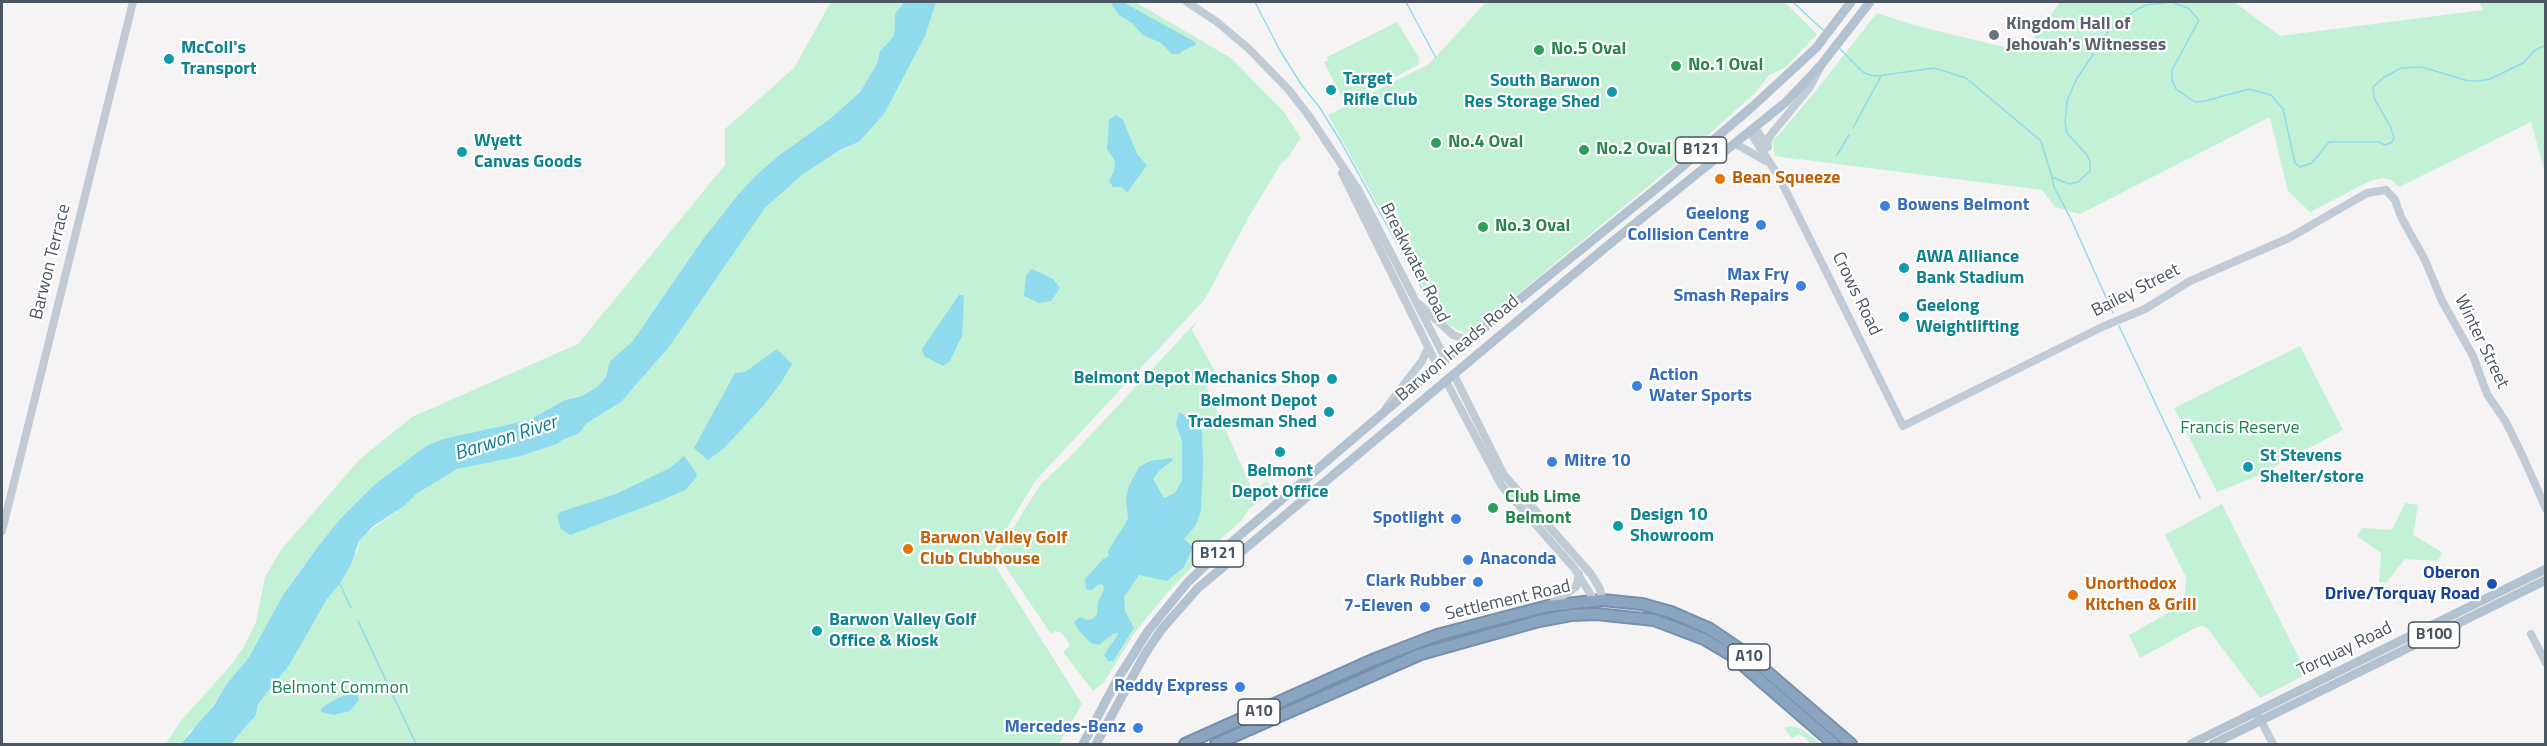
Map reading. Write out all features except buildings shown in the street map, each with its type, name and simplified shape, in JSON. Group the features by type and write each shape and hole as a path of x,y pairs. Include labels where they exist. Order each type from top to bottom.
{"highway":[{"name":"Settlement Road","path":"1185,744 1203,741 1375,659 1437,635 1548,606 1598,600 1642,604 1694,621 1732,643 1786,688 1834,744"},
{"path":"1598,600 1601,614"},
{"name":"Settlement Road","path":"1216,744 1380,670 1442,647 1562,616 1601,614 1654,620 1700,636 1731,655 1796,711 1809,715 1851,744"},
{"path":"1375,659 1380,670"},
{"path":"1786,688 1796,711"}],"main road":[{"name":"Barwon Heads Road","path":"1082,744 1148,631 1188,582 1216,555 1442,363 1662,184 1741,116 1816,48 1851,2"},
{"name":"Barwon Heads Road","path":"1096,744 1145,654 1182,605 1221,566 1791,97 1824,62 1870,2"},
{"path":"1741,116 1752,130"},
{"name":"Breakwater Road","path":"1442,363 1450,378"},
{"path":"1283,500 1304,498"},
{"name":"Torquay Road","path":"2212,744 2259,716 2546,569"},
{"name":"Torquay Road","path":"2191,744 2259,716 2546,580"},
{"path":"1100,711 1118,703"}],"street":[{"name":"Barwon Terrace","path":"2,531 133,2"},
{"name":"Breakwater Road","path":"1187,2 1236,37 1268,67 1309,116 1359,191 1413,297 1442,363"},
{"path":"1767,146 1771,134 1813,83 1824,62"},
{"path":"1752,130 1766,158"},
{"name":"Crows Road","path":"1752,130 1767,146 1779,177"},
{"path":"1736,144 1766,158"},
{"name":"Breakwater Road","path":"1332,151 1428,348 1442,363"},
{"name":"Crows Road","path":"1766,158 1779,177 1903,426"},
{"name":"Bailey Street","path":"1903,426 2102,327 2145,309 2190,281 2289,238 2367,194 2386,190"},
{"name":"Winter Street","path":"2386,190 2395,200 2401,218 2426,260 2442,301 2473,356 2487,394 2506,422 2546,509"},
{"path":"1413,297 1453,335 1464,339 1473,337"},
{"name":"B121","path":"1378,417 1422,362 1428,348"},
{"name":"Breakwater Road","path":"1450,378 1499,483 1591,574 1601,589 1598,600"},
{"name":"Breakwater Road","path":"1546,530 1598,600"},
{"path":"1548,606 1577,586 1579,574"},
{"path":"2531,634 2546,663"},
{"path":"2259,716 2273,744"}],"green space":[{"path":"831,2 904,2 895,14 894,36 880,51 877,64 860,92 830,119 782,153 755,176 737,196 703,239 632,342 610,361 606,377 597,387 582,396 565,400 529,420 443,439 426,446 374,485 340,519 303,566 283,595 249,657 226,685 200,724 189,732 181,744 166,744 180,722 231,665 243,648 256,622 265,577 281,550 359,460 412,417 578,344 725,165 725,129 794,68"},
{"name":"Belmont Common","path":"936,2 1135,2 1231,58 1284,112 1301,138 1287,159 1282,162 1248,218 1205,299 1036,480 1005,531 1007,533 989,556 1082,704 1059,744 231,744 256,715 258,704 290,664 327,599 340,584 358,549 359,541 365,534 404,506 415,494 457,469 521,456 557,444 578,434 587,423 621,402 669,347 765,208 802,175 843,149 859,142 884,114"},
{"path":"1486,2 1784,2 1817,34 1786,67 1769,75 1755,93 1673,166 1468,335 1443,322 1328,115 1429,64"},
{"path":"2060,2 2234,2 2280,36 2483,10 2479,2 2545,2 2545,173 2531,122 2399,187 2391,180 2383,178 2372,180 2310,212 2288,191 2270,117 2080,214 2055,207 2042,190 1775,156 1772,138 1778,136 1877,13 1917,26 2024,52"},
{"path":"1397,22 1419,58 1418,65 1345,103 1324,62 1328,60 1327,57"},
{"path":"1197,321 1192,330 1218,377 1209,381 1207,388 1252,489 1255,490 1266,481 1271,492 1248,510 1242,520 1206,552 1168,592 1135,632 1104,682 1093,691 1063,652 1070,645 1062,633 1055,631 1051,634 997,554 1040,485 1071,456"},
{"name":"Francis Reserve","path":"2300,346 2343,430 2253,478 2217,492 2174,408"},
{"path":"2405,503 2418,505 2413,535 2442,552 2438,561 2405,559 2386,583 2379,582 2381,553 2357,536 2362,528 2392,530"},
{"path":"2222,504 2307,674 2260,698 2207,628 2197,627 2140,658 2129,635 2173,610 2185,594 2186,577 2165,535"},
{"path":"1791,726 1802,729 1821,744 1811,744 1800,734 1792,738 1784,728"}],"water":[{"name":"Barwon River","path":"904,2 936,2 925,36 884,114 859,142 842,149 802,175 765,208 669,347 621,402 587,423 578,434 557,444 521,456 457,469 416,494 404,506 372,527 359,541 352,562 340,584 327,599 290,664 258,704 256,715 231,744 181,744 214,705 226,685 249,657 283,595 316,549 340,519 374,485 426,446 443,439 529,420 565,400 582,396 597,387 606,377 610,361 632,342 703,239 737,196 755,176 782,153 830,119 860,92 877,64 880,51 894,36 895,14"},
{"path":"1123,2 1195,42 1196,45 1179,54 1172,54 1161,43 1143,35 1132,23 1119,15 1111,4"},
{"path":"1116,115 1123,120 1137,154 1147,165 1127,193 1122,187 1113,187 1109,181 1114,171 1115,161 1107,149 1109,120"},
{"path":"1032,269 1053,279 1060,288 1051,301 1039,303 1024,296 1026,275"},
{"path":"959,295 963,295 964,299 962,336 950,361 943,366 924,356 922,349"},
{"path":"777,349 792,364 780,384 723,449 708,460 694,448 735,373 745,372"},
{"path":"1179,412 1196,423 1202,431 1201,510 1196,525 1184,539 1193,547 1184,567 1167,581 1139,575 1124,597 1125,611 1134,628 1113,661 1108,661 1104,655 1119,633 1113,634 1099,645 1091,643 1074,622 1080,617 1087,620 1093,619 1097,614 1098,602 1104,590 1103,585 1099,584 1092,590 1086,589 1085,579 1103,559 1109,556 1108,551 1128,519 1126,499 1129,486 1139,467 1150,461 1171,458 1173,460 1153,479 1164,498 1175,493 1182,480 1182,441 1176,424"},
{"path":"684,456 697,474 685,490 570,535 561,529 557,516 560,512 616,494 670,468"},
{"path":"351,691 356,691 359,700 350,711 334,715 321,712 326,705"}],"waterway":[{"path":"1255,2 1279,49 1341,142 1436,314"},
{"path":"1406,2 1436,58"},
{"path":"1793,2 1825,32"},
{"path":"1840,49 1863,72 1870,75 1934,68 1966,78 2041,141 2052,177 2069,184 2078,182 2090,171 2087,155 2067,133 2065,123 2067,101 2076,80 2109,30 2146,5 2171,2 2188,8 2199,20 2172,70 2172,80 2176,89 2195,102 2249,89 2271,95 2283,109 2295,163 2300,167 2312,163 2329,142 2379,142 2385,145 2392,142 2394,138 2391,128 2374,98 2373,87 2383,78 2401,68 2422,67 2468,81 2479,81 2490,79 2523,63 2535,50 2546,45"},
{"path":"1853,128 1881,76"},
{"path":"1837,155 1849,135"},
{"path":"2052,177 2054,187 2071,219 2113,313"},
{"path":"2119,326 2200,498"},
{"path":"340,584 351,608"},
{"path":"358,621 416,744"}],"place":[{"name":"Kingdom Hall of Jehovah's Witnesses","path":"1994,35"},
{"name":"No.5 Oval","path":"1539,50"},
{"name":"McColl's Transport","path":"169,59"},
{"name":"No.1 Oval","path":"1676,66"},
{"name":"Target Rifle Club","path":"1331,90"},
{"name":"South Barwon Res Storage Shed","path":"1612,92"},
{"name":"No.4 Oval","path":"1436,143"},
{"name":"No.2 Oval","path":"1584,150"},
{"name":"Wyett Canvas Goods","path":"462,152"},
{"name":"Bean Squeeze","path":"1720,179"},
{"name":"Bowens Belmont","path":"1885,206"},
{"name":"Geelong Collision Centre","path":"1761,225"},
{"name":"No.3 Oval","path":"1483,227"},
{"name":"AWA Alliance Bank Stadium","path":"1904,268"},
{"name":"Max Fry Smash Repairs","path":"1801,286"},
{"name":"Geelong Weightlifting","path":"1904,317"},
{"name":"Belmont Depot Mechanics Shop","path":"1332,379"},
{"name":"Action Water Sports","path":"1637,386"},
{"name":"Belmont Depot Tradesman Shed","path":"1329,412"},
{"name":"Belmont Depot Office","path":"1280,452"},
{"name":"Mitre 10","path":"1552,462"},
{"name":"St Stevens Shelter/store","path":"2248,467"},
{"name":"Club Lime Belmont","path":"1493,508"},
{"name":"Spotlight","path":"1456,519"},
{"name":"Design 10 Showroom","path":"1618,526"},
{"name":"Barwon Valley Golf Club Clubhouse","path":"908,549"},
{"name":"Anaconda","path":"1468,560"},
{"name":"Clark Rubber","path":"1478,582"},
{"name":"Oberon Drive/Torquay Road","path":"2492,584"},
{"name":"Unorthodox Kitchen & Grill","path":"2073,595"},
{"name":"7-Eleven","path":"1425,607"},
{"name":"Barwon Valley Golf Office & Kiosk","path":"817,631"},
{"name":"Reddy Express","path":"1240,687"},
{"name":"Mercedes-Benz","path":"1138,728"}]}
